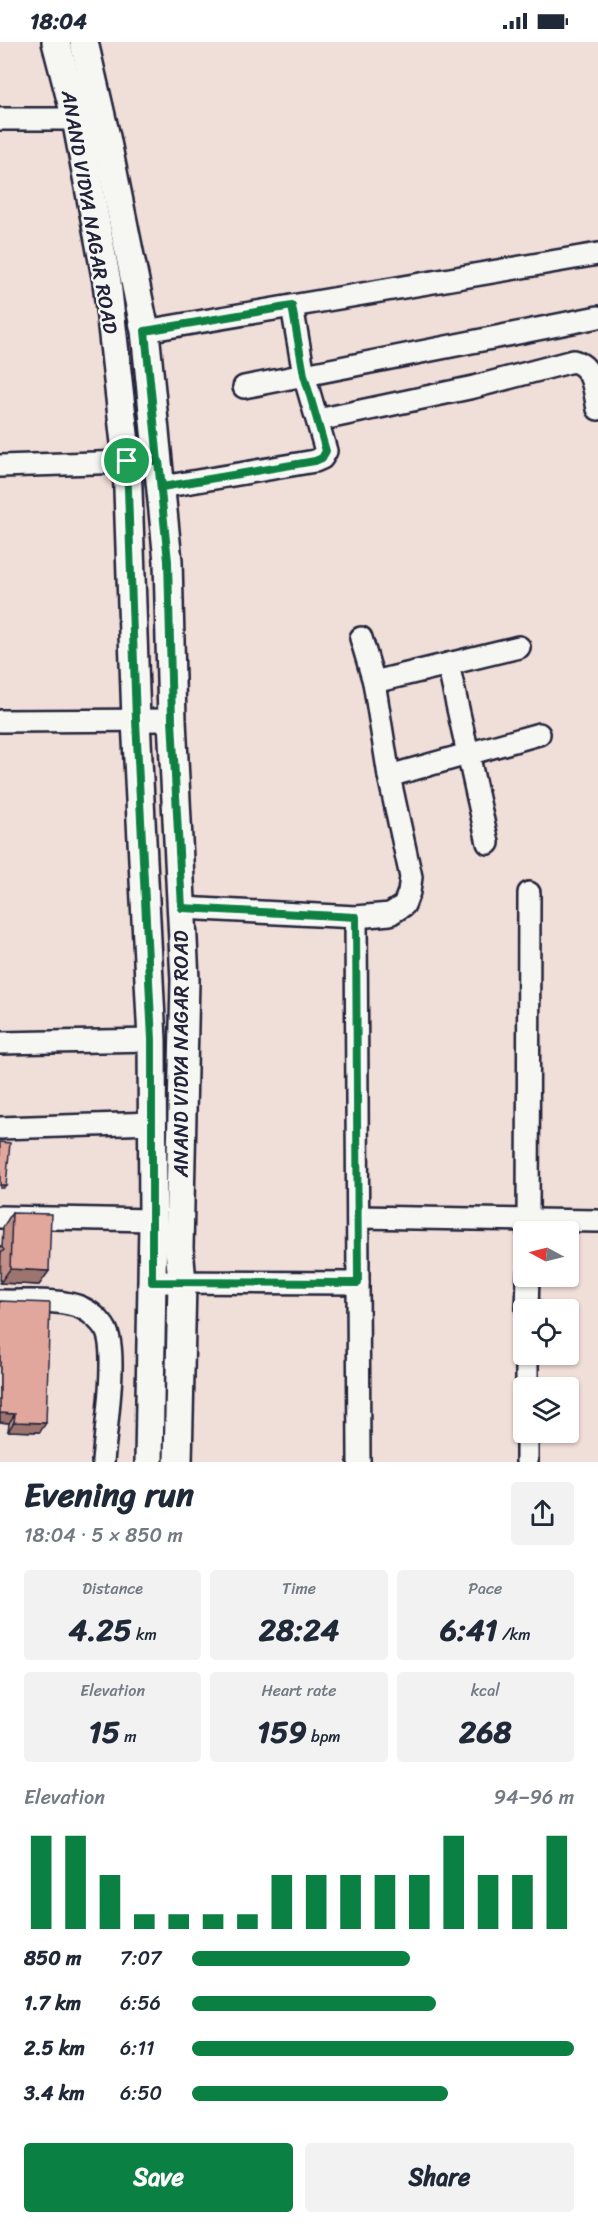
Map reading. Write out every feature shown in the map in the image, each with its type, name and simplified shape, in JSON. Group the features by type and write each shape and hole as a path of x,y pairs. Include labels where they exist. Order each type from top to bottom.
{"main road":[{"name":"ANAND VIDYA NAGAR ROAD","path":"56,42 76,119 107,282 127,461 154,1123 149,1462"},
{"name":"ANAND VIDYA NAGAR ROAD","path":"84,42 116,182 145,331 168,561 172,720 185,980 179,1248 182,1282 178,1462"}],"street":[{"path":"0,119 76,119"},
{"path":"145,331 598,254"},
{"path":"0,465 127,461 160,474 315,461 322,458 326,451 304,375 292,306"},
{"path":"244,387 598,317"},
{"path":"318,420 474,387 573,361 586,367 590,374 598,409"},
{"path":"182,908 356,917 390,914 404,905 411,877 389,776 374,682 361,638"},
{"path":"374,682 519,647"},
{"path":"448,664 488,843"},
{"path":"0,721 172,720"},
{"path":"389,776 539,734"},
{"path":"528,1221 529,893"},
{"path":"356,917 359,1462"},
{"path":"0,1043 152,1040"},
{"path":"0,1128 154,1123"},
{"path":"0,1217 153,1220"},
{"path":"358,1217 513,1225"},
{"path":"579,1222 598,1221"},
{"path":"152,1282 358,1283"},
{"path":"0,1301 63,1303 82,1308 96,1317 106,1330 112,1351 103,1462"},
{"path":"526,1462 527,1443"}],"building":[{"path":"0,1142 10,1143 6,1185 0,1185"},
{"path":"12,1213 51,1214 49,1271 10,1269"},
{"path":"0,1301 50,1303 46,1423 14,1422 15,1414 0,1413"}],"route":[{"path":"127,461 136,720 152,1040 154,1123 152,1282 358,1283 356,917 182,908 172,720 168,561 162,487 157,434 145,331 292,306 304,375 326,451 322,458 162,487 159,461 127,461"}]}
